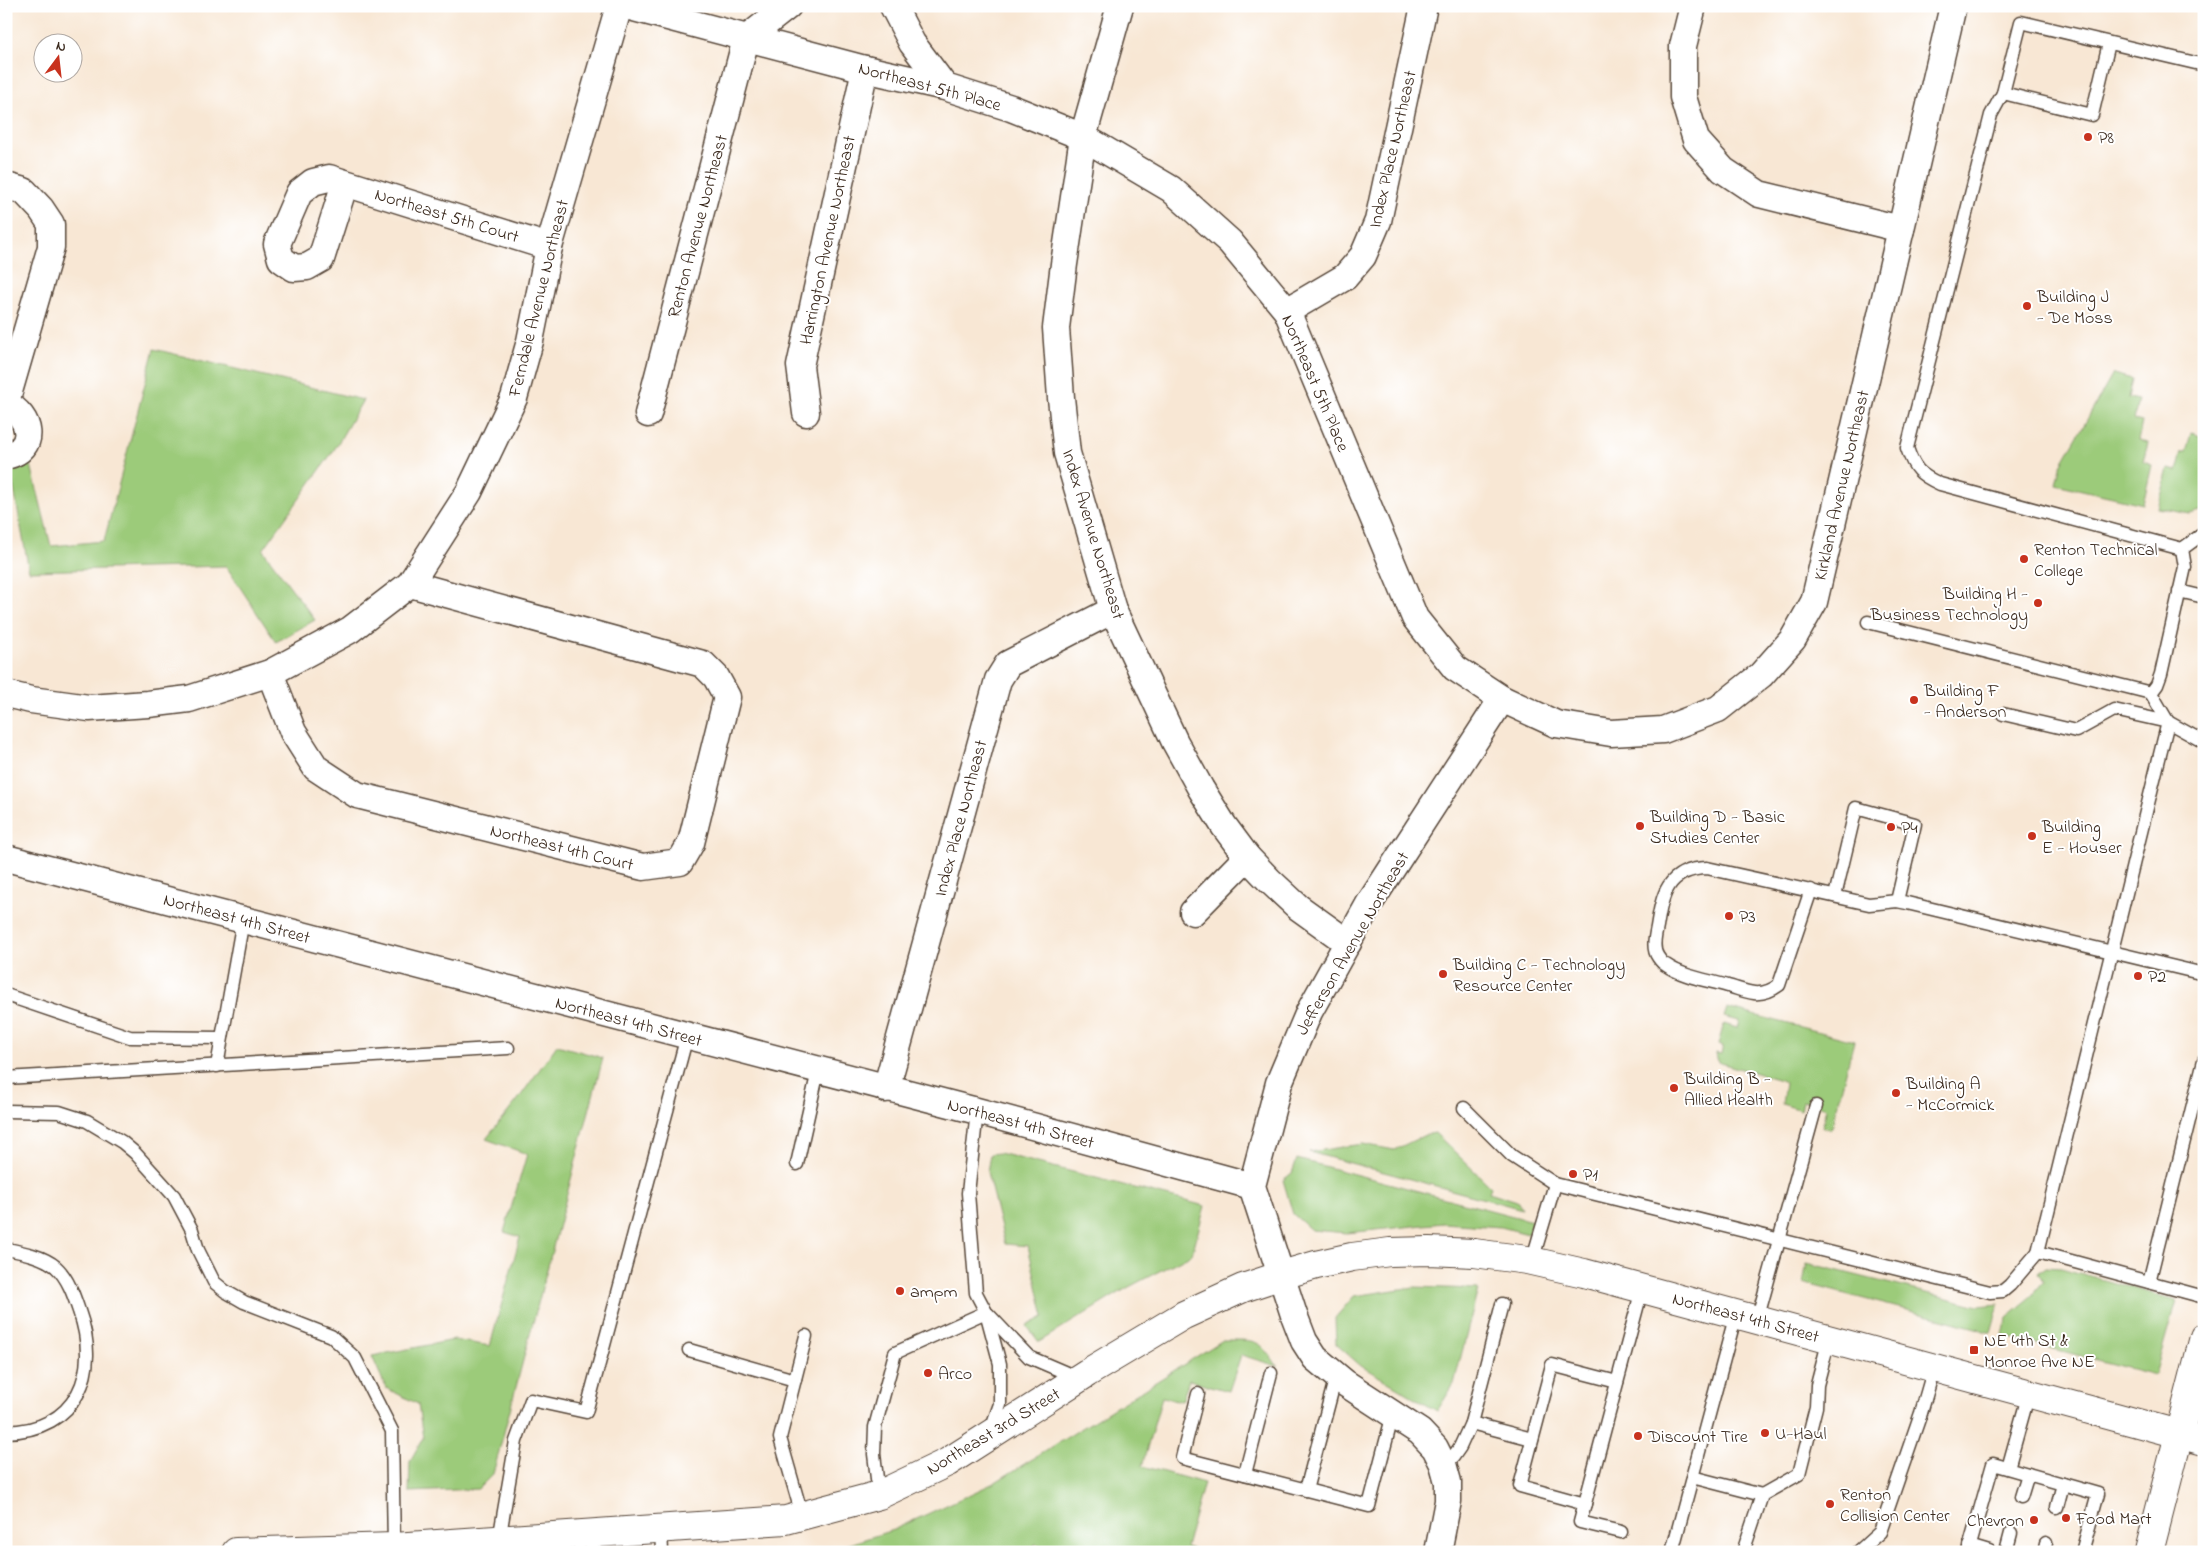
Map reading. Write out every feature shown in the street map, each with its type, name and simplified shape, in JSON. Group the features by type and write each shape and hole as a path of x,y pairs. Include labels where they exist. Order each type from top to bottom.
{"main road":[{"name":"Northeast 4th Street","path":"1282,1275 1325,1263 1390,1252 1474,1253 1532,1261 2192,1438"},
{"name":"Northeast 3rd Street","path":"236,1552 394,1547 499,1540 662,1540 786,1520 879,1495 948,1462 1184,1314 1243,1288 1282,1275"},
{"path":"2149,1552 2192,1438 2204,1337"}],"street":[{"name":"Ferndale Avenue Northeast","path":"6,694 31,700 89,708 189,699 270,673 350,630 410,584 469,492 514,398 530,341 549,247 619,6"},
{"name":"Northeast 5th Place","path":"626,6 746,39 945,87 1011,108 1083,137 1171,189 1230,242 1287,311 1415,618 1455,668 1502,699"},
{"path":"746,39 788,6"},
{"path":"893,6 912,42 945,87"},
{"name":"Index Avenue Northeast","path":"1120,6 1083,137 1056,328 1067,453 1113,610 1175,742 1224,826 1247,857 1268,880 1298,906 1348,943"},
{"name":"Index Place Northeast","path":"1287,311 1345,277 1363,256 1378,221 1424,6"},
{"path":"1693,6 1684,46 1683,97 1696,140 1723,170 1759,194 1901,229"},
{"name":"Kirkland Avenue Northeast","path":"1502,699 1556,724 1610,733 1663,730 1718,709 1761,675 1793,639 1814,602 1953,6"},
{"name":"Renton Avenue Northeast","path":"648,414 746,39"},
{"name":"Harrington Avenue Northeast","path":"806,413 800,366 865,69"},
{"name":"Northeast 5th Court","path":"345,183 549,247"},
{"path":"6,186 24,191 41,209 50,224 51,247 6,403 20,413 28,428 24,444 19,450 6,456"},
{"name":"Northeast 4th Court","path":"270,673 293,732 316,768 357,795 643,868 680,862 692,843 727,697 716,677 703,664 410,584"},
{"name":"Index Place Northeast","path":"886,1088 998,680 1008,664 1113,610"},
{"name":"Jefferson Avenue Northeast","path":"1252,1186 1279,1083 1309,1012 1370,904 1502,699"},
{"path":"1193,912 1247,857"},
{"name":"Northeast 4th Street","path":"6,858 977,1111 1252,1186"},
{"path":"1252,1186 1304,1341 1315,1358 1336,1376 1420,1432 1435,1448 1443,1464 1448,1482 1448,1501 1438,1552"}],"lane":[{"path":"2182,549 1940,484 1917,471 1907,448 1988,124 2003,93 2021,22 2204,65"},
{"path":"2003,93 2092,114 2109,43"},
{"path":"2182,549 2204,533"},
{"path":"2151,693 2157,685 2161,674 2179,591 2184,567 2182,549"},
{"path":"2179,591 2204,597"},
{"path":"1464,1108 1512,1156 1555,1184 1990,1292 2002,1291 2010,1285 2038,1252 2168,722 2151,693 1868,622"},
{"path":"2003,714 2076,731 2114,710 2168,722 2204,742"},
{"path":"1835,896 1856,808 1915,824 1896,901"},
{"path":"1811,890 1778,985 1769,992 1754,993 1681,972 1665,965 1656,955 1654,943 1662,897 1668,885 1682,873 1692,868 1707,868 1811,890 1869,904 1896,901 2204,974"},
{"path":"217,1066 243,920"},
{"path":"6,995 130,1037 221,1038"},
{"path":"499,1540 516,1441 531,1400 586,1412 687,1036"},
{"path":"6,1078 508,1048"},
{"path":"2149,1282 2204,1060"},
{"path":"797,1164 818,1071"},
{"path":"1672,1552 1692,1477 1746,1317 1779,1240 1816,1106"},
{"path":"6,1111 59,1112 87,1121 122,1142 135,1152 174,1196 192,1230 198,1250 214,1282 244,1302 331,1336 355,1358 392,1432 394,1547"},
{"path":"977,1111 968,1193 976,1293 986,1312 1000,1364 1000,1404 988,1438"},
{"path":"1532,1261 1555,1184"},
{"path":"6,1249 38,1257 56,1267 69,1284 77,1304 87,1331 89,1354 83,1383 74,1402 49,1422 21,1431 6,1432"},
{"path":"2038,1252 2204,1297"},
{"path":"1621,1532 1580,1522 1642,1289"},
{"path":"1443,1464 1453,1457 1460,1448 1471,1423 1502,1304"},
{"path":"986,1312 1029,1357 1079,1379"},
{"path":"879,1495 874,1454 875,1428 895,1353 986,1312"},
{"path":"802,1515 780,1438 806,1336"},
{"path":"1743,1552 1762,1495 1799,1474 1816,1407 1816,1385 1828,1339"},
{"path":"689,1350 795,1380"},
{"path":"1584,1504 1520,1486 1552,1365 1617,1382"},
{"path":"1858,1552 1880,1532 1921,1413 1934,1368"},
{"path":"1245,1474 1271,1373"},
{"path":"1306,1490 1336,1376"},
{"path":"2008,1468 2029,1393"},
{"path":"1198,1394 1182,1458 1369,1506 1393,1414"},
{"path":"1471,1423 1532,1439"},
{"path":"1989,1552 1969,1549 1993,1464 2098,1494 2082,1552"},
{"path":"2021,1497 2028,1474"},
{"path":"1692,1477 1762,1495"},
{"path":"2057,1507 2063,1484"},
{"path":"2006,1552 2011,1533"}],"green space":[{"path":"154,349 363,400 334,450 263,550 315,620 276,642 226,566 29,571 11,473 29,457 51,546 104,541"},
{"path":"2113,374 2132,379 2128,398 2138,400 2134,420 2142,422 2138,441 2148,443 2143,462 2152,465 2143,504 2056,484 2060,467"},
{"path":"2191,433 2204,437 2204,510 2190,514 2158,508 2168,469 2177,471 2182,452 2186,452"},
{"path":"1727,1008 1854,1041 1831,1129 1822,1127 1827,1108 1803,1101 1801,1110 1782,1104 1785,1083 1781,1080 1720,1063 1716,1053 1721,1054 1723,1046 1718,1044 1724,1024 1737,1028 1739,1021 1724,1017"},
{"path":"557,1045 603,1058 493,1474 478,1489 409,1492 410,1461 423,1438 418,1404 386,1388 372,1356 454,1340 490,1346 520,1237 504,1232 527,1154 486,1139 517,1101"},
{"path":"1435,1133 1491,1187 1489,1192 1517,1201 1522,1209 1309,1152 1363,1144 1394,1150 1425,1135"},
{"path":"999,1153 1205,1206 1192,1254 1127,1288 1039,1342 1027,1326 1044,1317 1028,1246 1005,1244 987,1172 990,1154"},
{"path":"1297,1159 1532,1221 1528,1234 1501,1227 1443,1223 1347,1233 1311,1230 1293,1214 1283,1180 1292,1173"},
{"path":"1807,1263 1979,1306 1999,1304 1991,1332 1803,1283"},
{"path":"2046,1267 2061,1268 2176,1300 2155,1375 2003,1336 2007,1317 2030,1298 2043,1282 2038,1273"},
{"path":"1414,1287 1478,1289 1454,1384 1437,1411 1361,1366 1336,1344 1335,1318 1354,1296"},
{"path":"1223,1340 1256,1342 1266,1350 1277,1366 1241,1355 1229,1391 1189,1380 1182,1401 1162,1397 1142,1466 1204,1483 1186,1547 1204,1552 1062,1552 1035,1544 1032,1552 824,1552 893,1530 994,1483"}],"place":[{"name":"P8","path":"2088,137"},
{"name":"Building J - De Moss","path":"2027,306"},
{"name":"Renton Technical College","path":"2024,559"},
{"name":"Building H - Business Technology","path":"2038,603"},
{"name":"Building F - Anderson","path":"1914,700"},
{"name":"Building D - Basic Studies Center","path":"1640,826"},
{"name":"P4","path":"1891,827"},
{"name":"Building E - Houser","path":"2032,836"},
{"name":"P3","path":"1729,916"},
{"name":"Building C - Technology Resource Center","path":"1443,974"},
{"name":"P2","path":"2138,976"},
{"name":"Building B - Allied Health","path":"1674,1088"},
{"name":"Building A - McCormick","path":"1896,1093"},
{"name":"P1","path":"1573,1174"},
{"name":"ampm","path":"900,1291"},
{"name":"NE 4th St & Monroe Ave NE","path":"1974,1350"},
{"name":"Arco","path":"928,1373"},
{"name":"U-Haul","path":"1765,1433"},
{"name":"Discount Tire","path":"1638,1436"},
{"name":"Renton Collision Center","path":"1830,1504"},
{"name":"Food Mart","path":"2066,1518"},
{"name":"Chevron","path":"2034,1520"}]}
